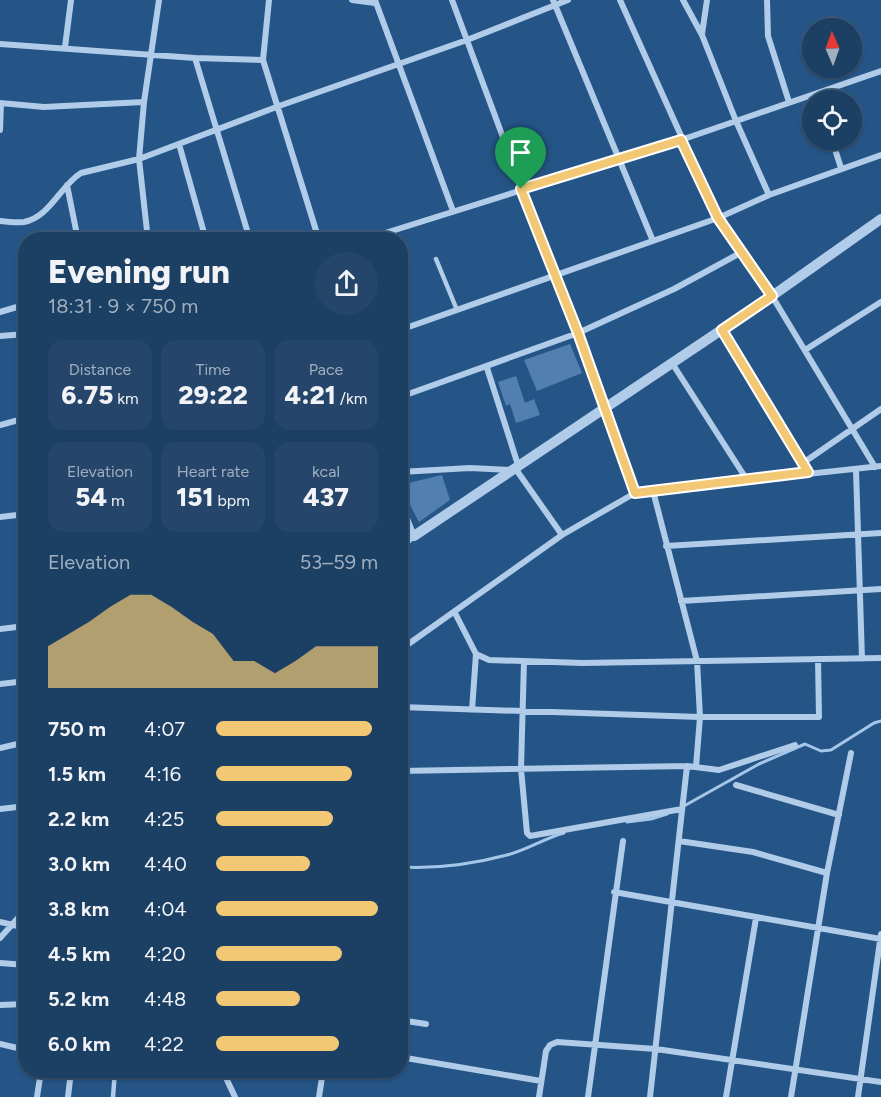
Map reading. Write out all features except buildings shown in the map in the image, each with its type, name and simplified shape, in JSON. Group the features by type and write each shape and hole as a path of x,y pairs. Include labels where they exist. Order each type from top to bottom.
{"street":[{"path":"65,47 71,0"},
{"path":"147,232 139,159 144,102 159,0"},
{"path":"269,0 263,60 317,232"},
{"path":"352,0 375,2 400,63 453,211"},
{"path":"452,0 521,189 578,333 635,493"},
{"path":"0,221 30,220 49,206 81,173 139,159 279,106 467,40 555,3 568,0"},
{"path":"408,645 562,535 635,493 878,466 772,296 718,218 620,0"},
{"path":"683,0 702,35 736,122 769,195"},
{"path":"702,35 707,0"},
{"path":"767,0 768,36 789,102"},
{"path":"555,3 653,241"},
{"path":"0,44 195,58 263,60"},
{"path":"195,58 248,232"},
{"path":"826,90 881,71"},
{"path":"388,232 681,140 802,98"},
{"path":"0,130 0,103 44,107 144,102"},
{"path":"179,144 202,232"},
{"path":"835,150 841,168"},
{"path":"408,327 718,218 769,195 881,155"},
{"path":"67,185 76,232"},
{"path":"408,541 514,467 772,296 881,219"},
{"path":"408,394 487,368 578,333 674,289 742,252"},
{"path":"805,350 881,302"},
{"path":"0,312 18,306"},
{"path":"722,330 808,472"},
{"path":"0,336 18,335"},
{"path":"672,363 747,480"},
{"path":"487,368 514,467 562,535"},
{"path":"803,463 881,409"},
{"path":"0,425 18,420"},
{"path":"408,472 514,467"},
{"path":"856,470 862,659"},
{"path":"653,491 697,661 700,717 696,767"},
{"path":"0,517 18,515"},
{"path":"408,521 414,536"},
{"path":"666,546 881,533"},
{"path":"681,601 881,589"},
{"path":"455,613 476,654 472,710"},
{"path":"0,629 18,628"},
{"path":"476,654 489,660 582,663 881,658"},
{"path":"408,707 700,717 819,717 818,659"},
{"path":"524,661 521,769 527,833 530,836 682,809"},
{"path":"0,684 18,682"},
{"path":"0,748 18,744"},
{"path":"408,771 687,766 719,770 795,745"},
{"path":"791,1097 827,873 851,753"},
{"path":"650,1097 687,766"},
{"path":"736,785 839,815"},
{"path":"0,809 18,807"},
{"path":"588,1097 614,892 623,841"},
{"path":"679,841 753,852 827,873"},
{"path":"614,892 818,929 881,937 858,1097"},
{"path":"0,938 18,918"},
{"path":"726,1097 756,918"},
{"path":"0,922 18,927"},
{"path":"0,963 18,964"},
{"path":"0,1005 18,1004"},
{"path":"408,1021 426,1024"},
{"path":"539,1097 546,1051 550,1045 557,1042 656,1048 881,1082"},
{"path":"0,1044 18,1048"},
{"path":"408,1059 541,1081"},
{"path":"37,1097 40,1078"},
{"path":"68,1097 70,1078"},
{"path":"226,1078 235,1097"},
{"path":"319,1097 322,1078"}],"lane":[{"path":"436,259 457,310"},
{"path":"112,1097 114,1078"}],"waterway":[{"path":"684,806 759,764 805,744 821,751 831,750 881,721"},
{"path":"627,822 667,814"},
{"path":"408,867 481,861 514,853 564,833"}],"route":[{"path":"681,140 718,218 772,296 722,330 808,472 635,493 578,333 521,189 681,140"}]}
